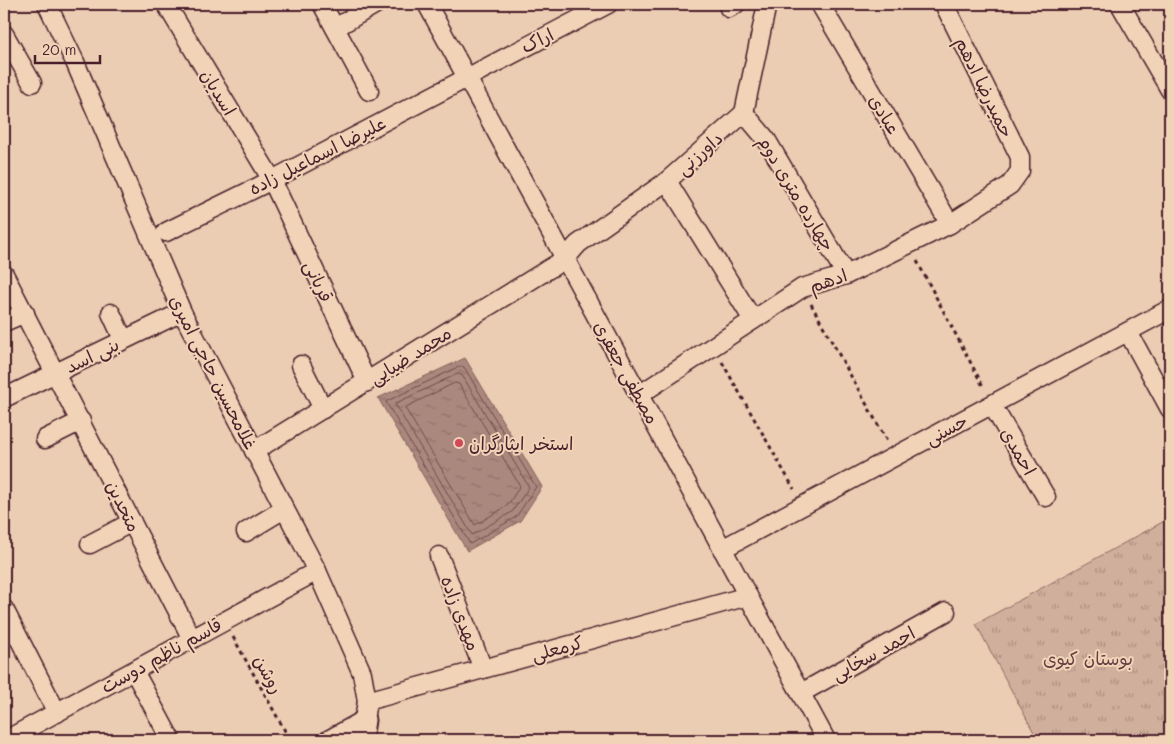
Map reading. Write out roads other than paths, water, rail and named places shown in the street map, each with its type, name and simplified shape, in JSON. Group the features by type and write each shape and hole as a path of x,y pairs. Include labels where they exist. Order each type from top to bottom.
{"street":[{"name":"غلامحسین حاجی امیری","path":"47,4 75,62 182,312 317,570 362,673 364,720"},
{"name":"اسدیان","path":"166,4 272,180"},
{"path":"322,4 369,91"},
{"path":"335,28 376,4"},
{"name":"مصطفی جعفری","path":"427,4 826,740"},
{"name":"اراک","path":"466,77 608,4"},
{"path":"744,113 767,4"},
{"name":"عبادی","path":"820,4 950,224"},
{"name":"حمیدرضا ادهم","path":"944,4 1020,157 1020,171"},
{"path":"1120,4 1170,90"},
{"path":"4,34 32,83"},
{"name":"علیرضا اسماعیل زاده","path":"166,232 272,180 466,77"},
{"name":"داورزنی","path":"565,259 578,244 667,182 744,113"},
{"name":"چهارده متری دوم","path":"744,113 766,138 846,274"},
{"name":"ادهم","path":"639,395 802,288 846,274 950,224 1010,186 1020,171"},
{"name":"قربانی","path":"272,180 366,382"},
{"path":"667,182 753,320"},
{"name":"محمد ضیایی","path":"254,451 565,259"},
{"name":"متحدین","path":"4,274 192,639"},
{"name":"حسنی","path":"722,549 1170,309"},
{"path":"4,322 25,312"},
{"name":"بنی اسد","path":"4,398 182,312"},
{"path":"111,313 124,339"},
{"path":"1128,332 1170,409"},
{"path":"301,365 323,409"},
{"name":"احمدی","path":"992,404 1046,497"},
{"path":"45,439 81,421"},
{"path":"246,532 284,509"},
{"path":"90,544 132,522"},
{"name":"مهدی زاده","path":"440,556 483,669"},
{"name":"قاسم ناظم دوست","path":"6,740 317,570"},
{"name":"کرمعلی","path":"328,740 364,720 483,669 748,596"},
{"path":"4,610 56,712"},
{"name":"احمد سخایی","path":"801,693 946,612"},
{"path":"134,671 171,740"}],"water":[{"name":"استخر ایثارگران","path":"465,358 542,487 520,521 467,551 378,398"}],"place":[{"name":"استخر ایثارگران","path":"459,443"}],"park label":[{"name":"بوستان کیوی","path":"1088,658"}]}
